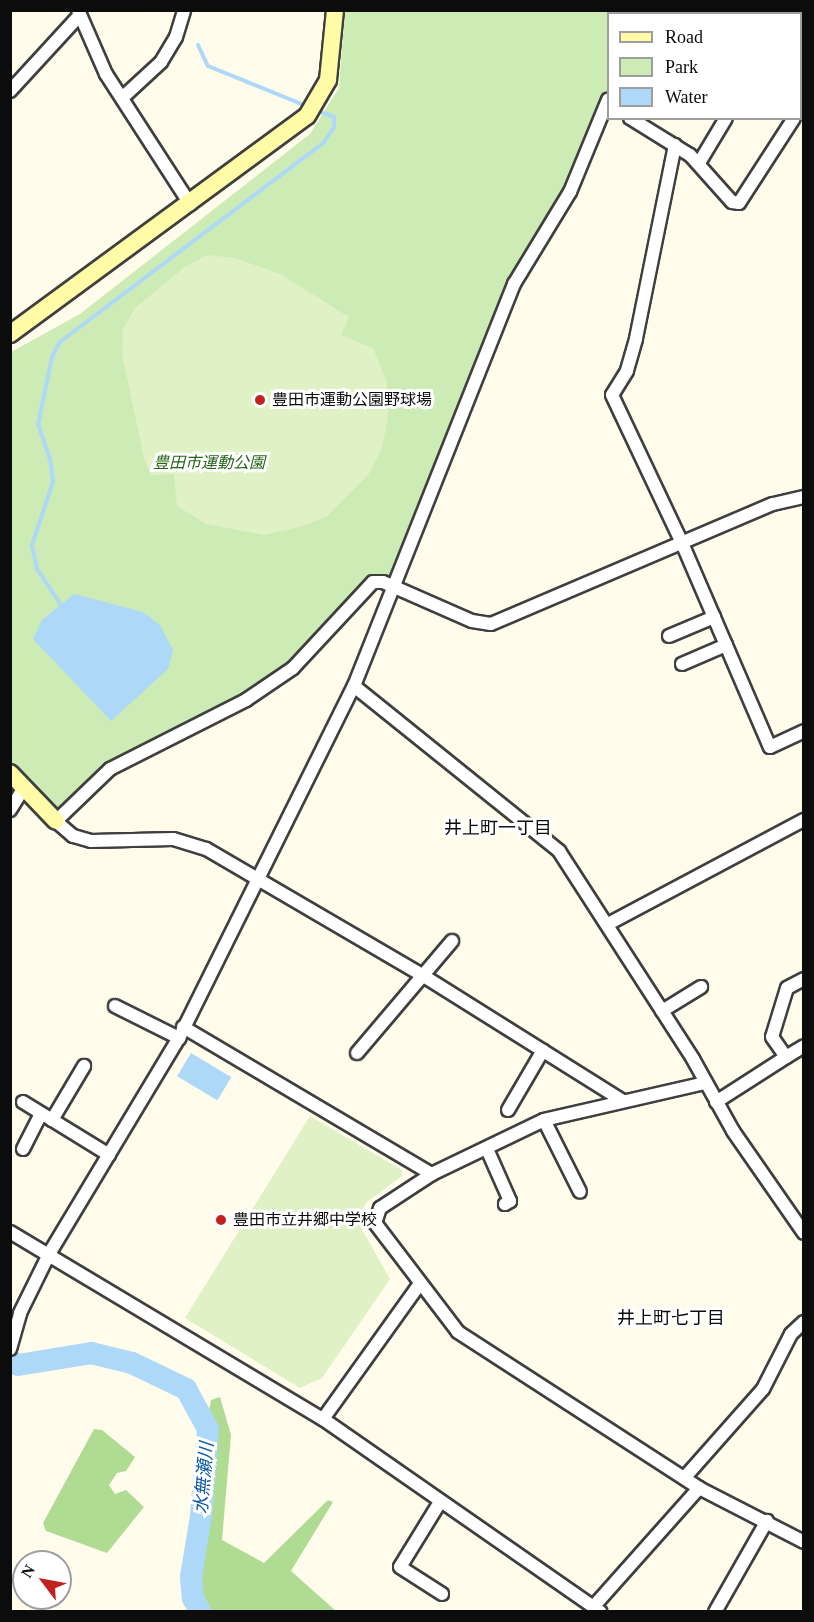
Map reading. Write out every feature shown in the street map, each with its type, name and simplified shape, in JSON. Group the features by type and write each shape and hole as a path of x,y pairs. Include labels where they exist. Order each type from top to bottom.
{"street":[{"path":"122,98 161,62 176,37 184,10"},
{"path":"10,334 293,128 320,99 332,62 335,10"},
{"path":"10,91 79,13 122,98 190,204"},
{"path":"11,1348 24,1304 49,1254 181,1032 354,686 392,585 514,284 570,192 607,106"},
{"path":"633,120 675,145 699,163 732,202 739,203 793,120"},
{"path":"699,163 725,120"},
{"path":"675,145 636,339 627,371 612,395 682,543 770,747 804,730"},
{"path":"56,820 110,769 246,700 293,669 372,582 392,585 472,621 491,624 773,504 804,497"},
{"path":"669,636 714,617"},
{"path":"682,664 726,645"},
{"path":"354,686 560,851 608,924 716,1102 804,1233"},
{"path":"10,773 73,836 98,842 158,839 189,842 257,876 422,975 623,1101"},
{"path":"10,810 24,788"},
{"path":"608,924 804,820"},
{"path":"357,1053 452,941"},
{"path":"786,1057 772,1037 787,988 804,979"},
{"path":"662,1011 701,987"},
{"path":"115,1006 181,1032 432,1174"},
{"path":"716,1102 804,1046"},
{"path":"508,1110 543,1050"},
{"path":"22,1149 84,1066"},
{"path":"705,1083 544,1120 432,1174 375,1214 375,1223 419,1285 458,1332 686,1476 699,1488 802,1537"},
{"path":"23,1102 109,1155"},
{"path":"544,1120 579,1192"},
{"path":"487,1149 510,1201 505,1204"},
{"path":"10,1232 323,1419 597,1609 699,1488"},
{"path":"323,1419 419,1285"},
{"path":"686,1476 763,1389 791,1334 804,1322"},
{"path":"440,1502 400,1567 442,1594"},
{"path":"715,1611 767,1521"}],"green space":[{"name":"豊田市運動公園","path":"345,11 632,11 607,12 607,92 602,109 558,201 505,285 393,578 377,576 283,673 119,768 53,811 11,765 11,352 80,314 310,134 339,88"},
{"name":"豊田市運動公園野球場","path":"207,255 235,258 280,274 349,317 341,335 373,348 387,383 388,416 382,449 368,475 326,517 296,528 264,535 206,524 177,506 174,474 151,475 144,458 122,354 123,329 135,308 186,266"},
{"path":"310,1116 402,1170 402,1176 367,1202 359,1215 359,1224 390,1279 322,1378 300,1388 185,1318"},
{"path":"220,1397 231,1435 222,1540 264,1563 328,1500 333,1502 291,1571 336,1611 207,1611 200,1603 196,1579 213,1447 209,1412 211,1400"},
{"path":"94,1429 102,1430 135,1457 126,1471 117,1473 109,1485 115,1494 126,1490 144,1507 107,1553 46,1531 43,1523"}],"water":[{"path":"74,594 143,612 160,625 173,650 168,669 111,721 33,639 42,620"},
{"path":"191,1053 231,1077 217,1100 177,1076"}],"waterway":[{"path":"198,45 208,66 309,107"},
{"path":"61,605 37,569 32,545 53,482 50,459 38,425 52,357 60,342 324,142 334,127 334,117 315,110"},
{"name":"水無瀬川","path":"10,1360 18,1365 91,1353 132,1363 186,1389 208,1429 201,1516 191,1577 193,1598 200,1612"}],"place":[{"name":"豊田市運動公園野球場","path":"260,400"},
{"name":"豊田市立井郷中学校","path":"221,1220"}],"district":[{"name":"井上町一丁目","path":"498,828"},
{"name":"井上町七丁目","path":"671,1318"}]}
